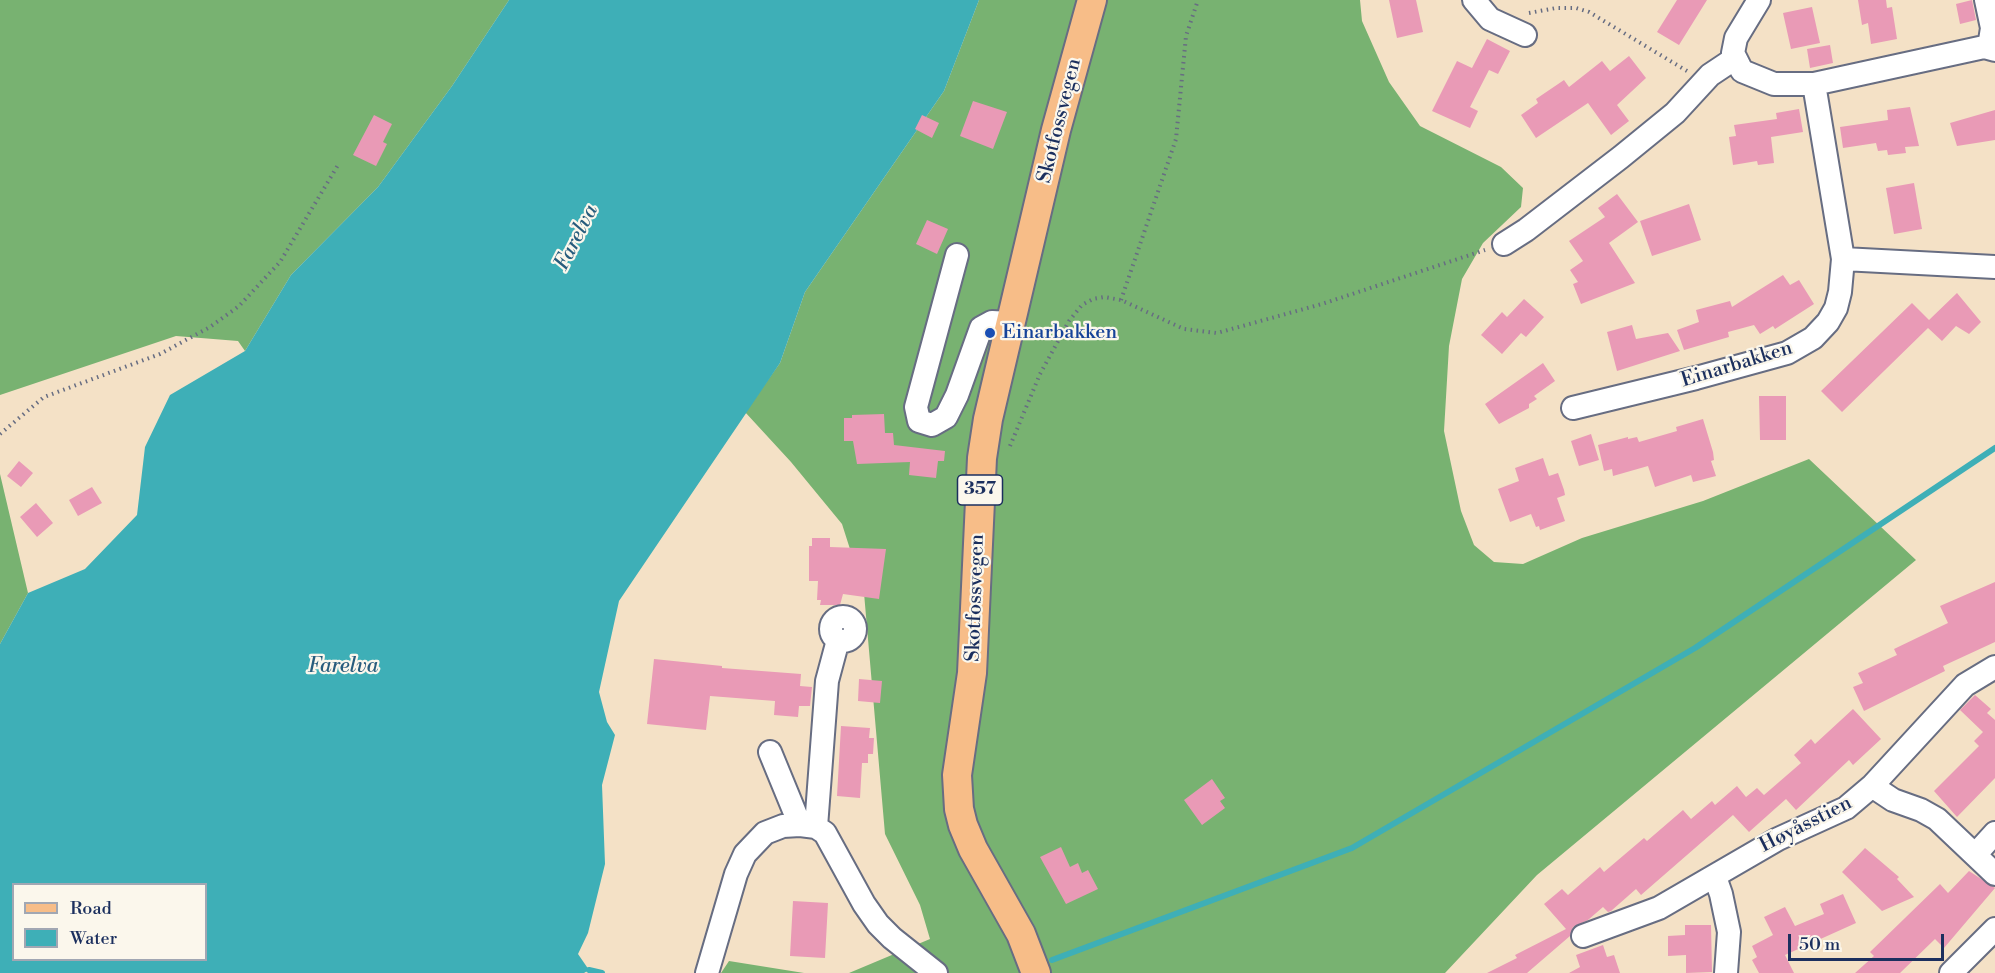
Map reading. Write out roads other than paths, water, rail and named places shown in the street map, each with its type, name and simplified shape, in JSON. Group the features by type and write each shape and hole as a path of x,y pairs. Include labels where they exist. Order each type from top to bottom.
{"main road":[{"name":"Skotfossvegen","path":"1036,973 1021,934 973,849 963,825 957,793 959,752 972,673 982,458 1009,323 1056,130 1092,0"}],"street":[{"path":"1474,0 1490,19 1515,31"},
{"path":"1759,0 1736,38 1733,47 1734,59 1742,71 1762,81 1789,85 1814,84 1992,48 1992,28 1986,0"},
{"path":"1504,244 1526,230 1621,157 1675,113 1710,75 1734,59"},
{"name":"Einarbakken","path":"1573,408 1733,369 1798,347 1813,338 1828,322 1836,308 1843,276 1843,259 1814,84"},
{"path":"957,255 916,407 920,421 932,425 946,417 957,395 981,328 992,321 1009,323"},
{"path":"1843,259 1995,267"},
{"path":"808,826 822,738 827,681 838,640"},
{"name":"Høyåsstien","path":"1583,936 1659,908 1778,839 1846,808 1872,786 1965,685 1995,667"},
{"path":"770,752 808,826"},
{"path":"1872,786 1893,800 1922,810 1937,819 1995,874"},
{"path":"707,970 736,874 745,854 765,833 783,826 808,826 825,833 833,844 864,904 878,924 936,973"},
{"path":"1975,855 1995,833"},
{"path":"1715,877 1729,932 1726,973"},
{"path":"1951,973 1995,929"}],"water":[{"name":"Farelva","path":"509,0 979,0 944,91 805,292 780,363 619,601 599,692 607,722 615,735 602,785 605,864 588,933 578,954 589,970 584,973 0,973 0,644 28,593 85,569 137,515 145,447 170,395 245,351 291,275 378,187 452,86"}],"waterway":[{"path":"1052,960 1352,848 1695,648 1995,448"},
{"path":"589,970 602,973"}],"place":[{"name":"Einarbakken","path":"990,333"}]}
